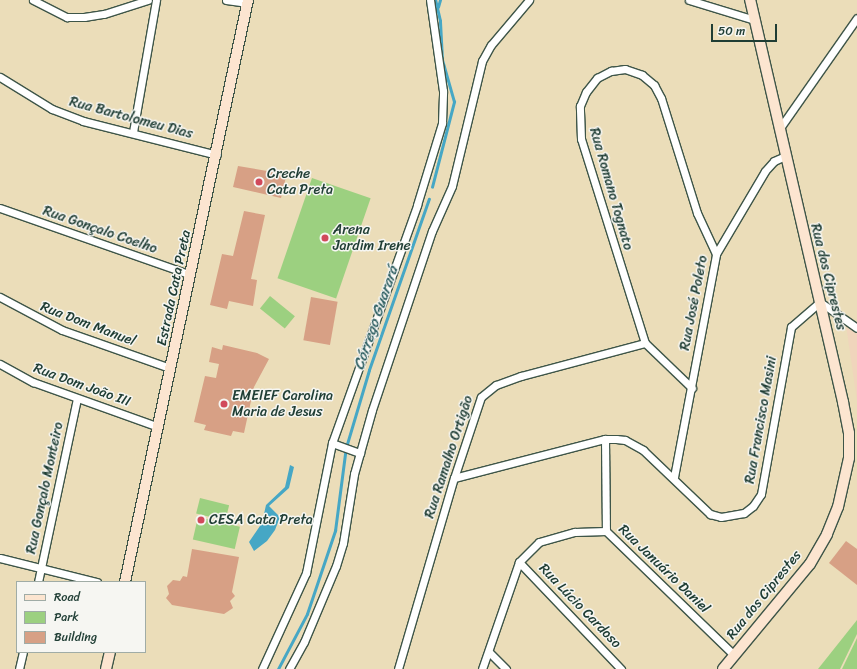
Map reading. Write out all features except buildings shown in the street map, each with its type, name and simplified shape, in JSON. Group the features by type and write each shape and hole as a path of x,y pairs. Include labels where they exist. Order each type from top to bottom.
{"street":[{"path":"33,0 67,18 84,18 104,14 148,0"},
{"path":"133,132 156,0"},
{"path":"226,0 248,1"},
{"path":"262,669 306,573 332,443 417,205 442,123 444,90 430,0"},
{"path":"288,669 304,642 336,566 360,453 432,231 452,186 482,61 492,45 529,0"},
{"path":"689,0 755,20"},
{"name":"Rua dos Ciprestes","path":"723,669 810,564 827,534 845,483 849,433 750,0"},
{"name":"Estrada Cata Preta","path":"125,581 156,426 217,155 248,1"},
{"path":"780,128 857,18"},
{"name":"Rua Romano Tognato","path":"692,388 645,343 581,139 580,106 586,92 597,78 611,71 625,69 642,75 654,85 661,98 697,212 716,254"},
{"name":"Rua Bartolomeu Dias","path":"0,77 52,109 83,121 133,132 217,155"},
{"name":"Rua José Poleto","path":"674,477 692,388 716,254 765,171 774,161 785,156"},
{"name":"Rua Gonçalo Coelho","path":"0,208 191,275"},
{"name":"Rua Dom Manuel","path":"0,297 62,330 170,368"},
{"path":"820,302 857,328"},
{"name":"Rua Francisco Masini","path":"454,478 605,439 625,440 633,443 674,477 696,502 710,514 721,517 744,513 753,506 761,494 764,483 788,338 797,320 820,302"},
{"name":"Rua Ramalho Ortigão","path":"398,669 454,478 481,397 486,391 521,376 645,343"},
{"name":"Rua Dom João III","path":"0,366 32,382 156,426"},
{"name":"Rua Gonçalo Monteiro","path":"38,581 77,399"},
{"path":"605,439 606,531"},
{"path":"332,443 360,453"},
{"name":"Rua Januário Daniel","path":"482,669 490,652 519,562 529,550 550,538 575,532 606,531 734,655"},
{"path":"0,558 42,567 93,581"},
{"name":"Rua Lúcio Cardoso","path":"519,562 621,669"},
{"path":"490,652 506,669"},
{"path":"19,669 23,653"},
{"path":"106,669 110,653"}],"shaded area":[{"path":"846,325 857,334 857,401"}],"green space":[{"name":"Arena Jardim Irene","path":"312,178 371,198 336,298 277,278"},
{"path":"270,296 295,316 285,329 260,308"},
{"path":"200,498 229,505 225,521 196,514"},
{"path":"198,517 240,527 235,549 193,539"},
{"path":"857,620 857,634 840,669 818,669"},
{"path":"857,638 857,669 842,669"}],"water":[{"path":"290,465 294,467 289,488 269,506 280,517 275,530 267,541 254,551 249,542 262,523 266,505 285,487"}],"waterway":[{"name":"Córrego Guarará","path":"432,187 454,102 442,60 440,21 435,0"},
{"name":"Córrego Guarará","path":"438,7 440,0"},
{"name":"Córrego Guarará","path":"347,444 369,370 429,199"},
{"name":"Córrego Guarará","path":"278,669 307,614 335,531 345,454"}],"place":[{"name":"Creche Cata Preta","path":"259,182"},
{"name":"Arena Jardim Irene","path":"325,238"},
{"name":"EMEIEF Carolina Maria de Jesus","path":"224,404"},
{"name":"CESA Cata Preta","path":"201,520"}]}
